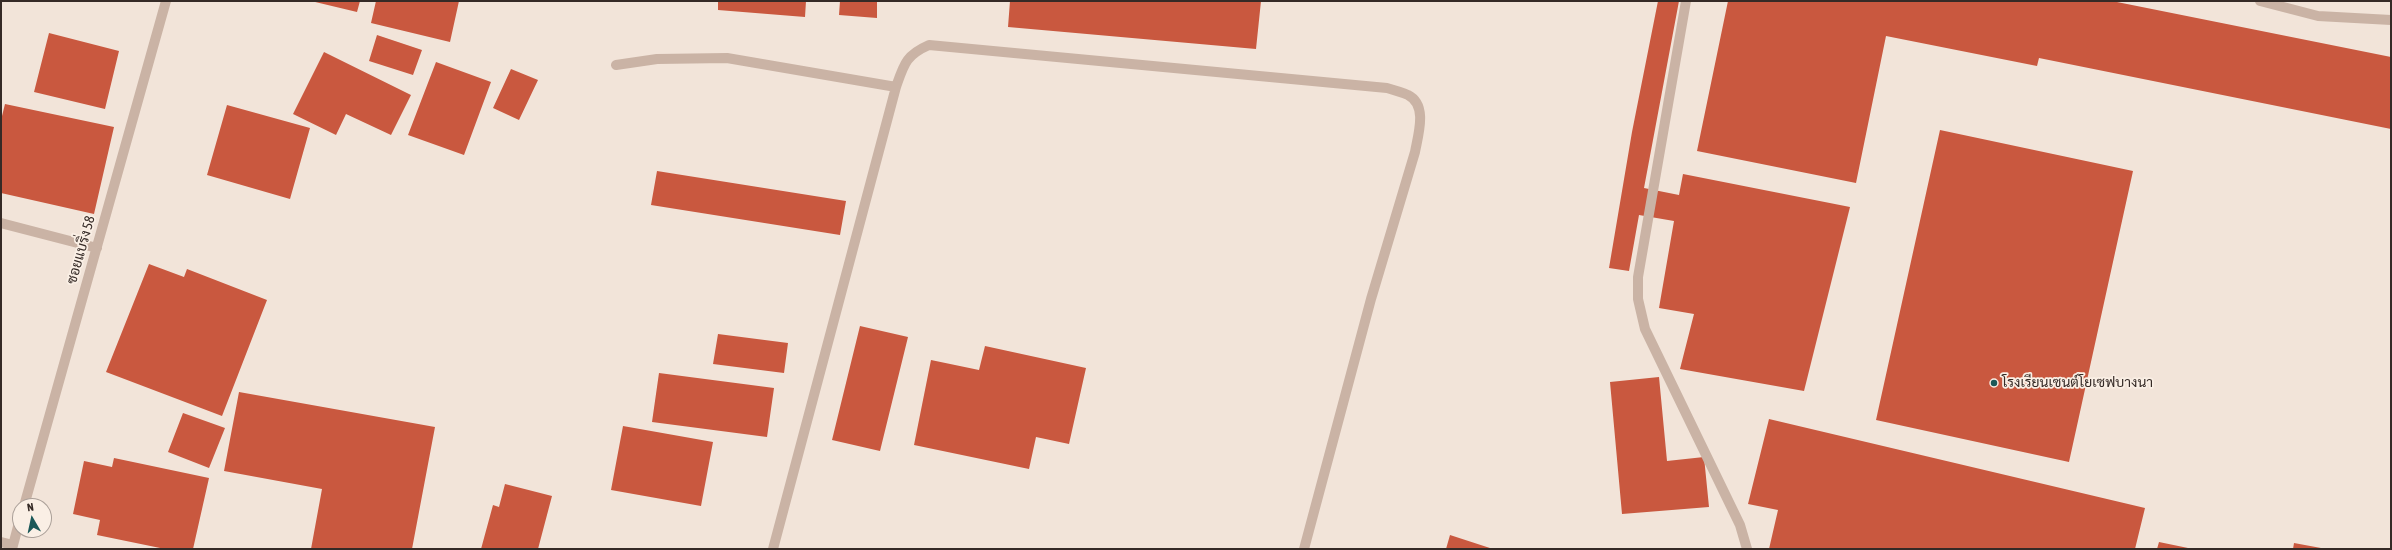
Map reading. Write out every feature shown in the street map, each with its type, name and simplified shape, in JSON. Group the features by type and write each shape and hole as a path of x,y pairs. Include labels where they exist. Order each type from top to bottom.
{"street":[{"name":"ซอยแบริ่ง 58","path":"26,498 166,1"},
{"path":"1686,1 1638,277 1638,299 1645,329 1740,525 1747,549"},
{"path":"2260,1 2318,16 2391,20"},
{"path":"773,549 896,87 904,64 913,52 929,45 947,45 1387,88 1409,95 1418,106 1420,116 1415,152 1371,299 1304,549"},
{"path":"616,65 657,59 727,58 896,87"},
{"path":"1,223 97,248"},
{"path":"1,542 12,547"}],"building":[{"path":"311,1 360,1 357,12"},
{"path":"376,1 459,1 450,42 371,23"},
{"path":"718,1 806,1 805,17 718,10"},
{"path":"840,1 877,1 877,18 839,15"},
{"path":"1010,1 1261,1 1256,49 1008,27"},
{"path":"1658,1 1679,1 1644,188 1679,195 1683,174 1850,207 1804,391 1680,369 1694,314 1659,308 1674,221 1639,215 1629,271 1609,268 1632,132"},
{"path":"1728,1 2112,1 2391,57 2391,129 2039,58 2037,66 1886,36 1856,183 1697,151"},
{"path":"49,33 119,51 105,109 34,92"},
{"path":"377,35 422,50 413,75 369,61"},
{"path":"324,52 411,95 391,135 346,114 336,135 293,114"},
{"path":"436,62 491,82 464,155 408,135"},
{"path":"511,69 538,80 519,120 493,108"},
{"path":"5,104 114,127 94,214 1,193 1,120"},
{"path":"227,105 310,128 290,199 207,175"},
{"path":"1940,130 2133,171 2069,462 1876,420"},
{"path":"657,171 846,201 840,235 651,205"},
{"path":"149,264 184,277 187,269 267,300 222,416 106,372"},
{"path":"860,326 908,337 880,451 832,440"},
{"path":"718,334 788,343 784,373 713,364"},
{"path":"985,346 1086,368 1069,444 1036,437 1029,469 914,445 931,360 979,370"},
{"path":"659,373 774,388 767,437 652,422"},
{"path":"1659,377 1667,461 1704,457 1709,507 1622,514 1610,382"},
{"path":"239,392 435,427 412,549 311,549 322,489 224,471"},
{"path":"183,413 225,428 209,468 168,452"},
{"path":"1769,419 2145,508 2135,549 1769,549 1778,510 1748,504"},
{"path":"623,426 713,442 701,506 611,490"},
{"path":"114,458 209,478 193,549 165,549 97,535 100,520 73,514 84,461 112,467"},
{"path":"505,484 552,496 538,549 481,549 493,505 499,507"},
{"path":"1450,535 1493,549 1446,549"},
{"path":"2159,542 2188,548 2188,549 2157,549"},
{"path":"2294,543 2321,548 2321,549 2293,549"}],"place":[{"name":"โรงเรียนเซนต์โยเซฟบางนา","path":"1994,383"}]}
